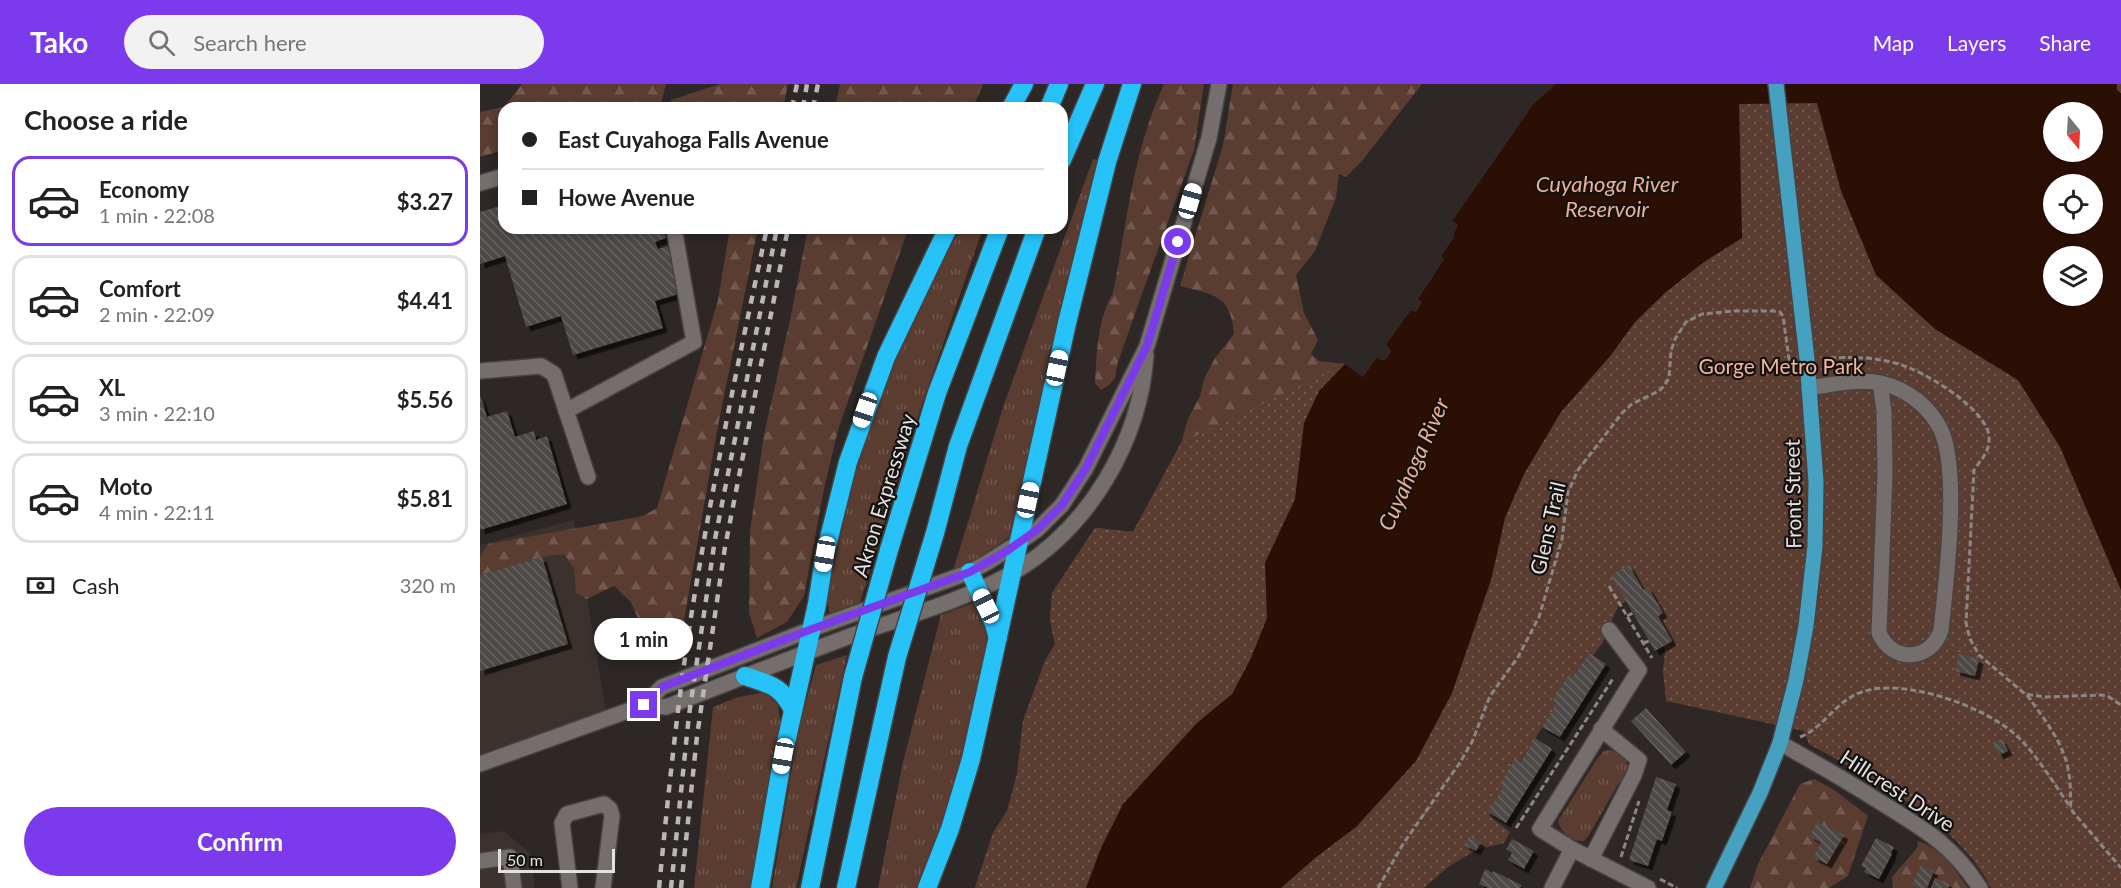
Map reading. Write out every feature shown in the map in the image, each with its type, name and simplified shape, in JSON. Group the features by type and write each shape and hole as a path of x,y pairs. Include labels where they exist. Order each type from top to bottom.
{"highway":[{"path":"1014,102 1024,84"},
{"path":"1052,102 1059,84"},
{"path":"1068,146 1095,84"},
{"path":"927,888 950,829 971,759 1014,572 1012,547 1107,162 1132,84"},
{"path":"760,888 783,756 812,629 825,554 848,462 886,357 945,234"},
{"name":"Akron Expressway","path":"810,888 852,677 937,393 998,234"},
{"path":"846,888 897,657 935,533 958,446 1035,234"},
{"path":"970,572 998,638"},
{"path":"745,676 777,687 787,697 793,710"}],"main road":[{"name":"Front Street","path":"1714,888 1760,793 1780,743 1796,680 1806,626 1815,546 1816,483 1809,388 1776,84"}],"street":[{"path":"644,705 662,687 812,629 970,572 1038,529 1062,505 1086,468 1147,346 1209,138 1220,84"},
{"path":"480,183 498,178"},
{"path":"566,411 694,342 675,234"},
{"path":"480,764 644,705 666,707 807,652 978,590 1014,572 1051,546 1092,500 1108,476 1131,431 1144,383 1147,346"},
{"path":"480,371 541,366 554,374 588,477"},
{"path":"1809,388 1847,383 1880,383 1905,392 1926,408 1941,430 1948,456 1949,519 1941,630 1934,644 1916,654 1895,652 1882,641 1879,633 1885,474 1884,411 1880,383"},
{"path":"1609,630 1639,670 1540,829 1591,859 1653,883"},
{"path":"1591,859 1634,775 1639,760 1601,729"},
{"name":"Hillcrest Drive","path":"1780,743 1832,771 1927,830 1949,848 1967,868 1980,888"},
{"path":"570,888 563,818 567,814 604,804 610,809 612,816 603,888"},
{"path":"1552,888 1572,849"},
{"path":"480,861 510,857 514,888"}],"path":[{"name":"Glens Trail","path":"1378,888 1403,844 1459,764 1472,742 1490,696 1518,657 1539,617 1562,539 1571,483 1600,440 1623,412 1632,404 1659,391 1664,386 1669,378 1671,351 1680,328 1692,318 1702,314 1773,310 1780,312 1784,321 1789,359 1793,361"},
{"path":"1974,470 1967,629 1979,655 2025,694 2045,720 2062,752 2069,775 2070,808"},
{"path":"1609,585 1652,658"},
{"path":"1627,616 1633,613"},
{"path":"1643,643 1649,641"},
{"path":"1516,828 1614,677"},
{"path":"1780,743 1808,733 1840,704 1863,691 1892,687 1947,699 2000,723 2019,737 2070,808 2121,868"},
{"path":"2025,694 2045,697 2102,695 2121,705"},
{"path":"1621,858 1642,791"},
{"path":"1653,883 1677,888"}],"shaded area":[{"path":"574,520 607,718 480,764 480,545"},
{"path":"504,831 530,853 535,888 480,888 480,834"}],"green space":[{"path":"522,84 666,84 661,102 508,102"},
{"path":"720,84 788,84 784,102 671,102 671,100"},
{"path":"840,84 983,84 976,102 836,102"},
{"path":"1164,84 1204,84 1194,150 1118,362 1115,378 1101,390 1095,383 1101,325 1113,293 1138,161 1153,109"},
{"path":"1233,84 1422,84 1362,161 1346,177 1339,174 1336,198 1315,251 1296,275 1304,313 1318,340 1311,354 1319,361 1345,364 1319,391 975,888 993,833 1007,811 1017,775 1023,721 1045,661 1055,644 1050,620 1052,593 1095,528 1133,532 1181,443 1188,419 1200,396 1204,379 1215,358 1234,334 1229,311 1218,298 1180,286 1223,145"},
{"name":"Gorge Metro Park","path":"1556,84 2121,84 2121,888 1991,888 1976,864 1958,842 1936,822 1886,788 1809,744 1804,731 1666,701 1663,670 1665,652 1662,639 1627,600 1618,606 1603,642 1552,712 1511,776 1489,816 1510,832 1504,843 1476,850 1448,867 1424,888 975,888 993,833 1007,811 1017,775 1023,721 1045,661 1055,644 1050,620 1052,593 1095,528 1133,532 1181,443 1345,364 1363,377 1377,357 1381,360 1386,359 1391,352 1386,344 1411,310 1416,312 1422,302 1418,299 1444,259 1441,256 1454,237 1458,225 1452,221 1534,103"},
{"path":"498,108 498,152 480,157 480,112"},
{"path":"1093,159 1099,160 1009,537 986,554 953,571 1003,407 1066,234 1068,234 1068,228"},
{"path":"729,234 757,234 717,431 683,626 659,637 642,628 631,602 614,586 587,599 576,593 574,568 564,554 542,557 480,575 480,557 488,544 643,516 657,508 718,300"},
{"path":"807,234 906,234 838,430 824,489 804,596 787,622 757,638 749,613 750,531 764,434"},
{"path":"958,234 981,234 907,448 860,603 830,614 827,601 839,544 852,487 877,403 895,356"},
{"path":"976,602 985,619 988,638 961,767 921,888 878,888 903,762 941,615"},
{"path":"847,655 796,888 772,888 798,731 816,665"},
{"path":"766,692 778,704 781,732 754,888 694,888 713,707 738,697"},
{"path":"1609,750 1623,756 1629,771 1617,786 1589,835 1584,841 1575,840 1564,833 1558,821 1597,759 1604,751"},
{"path":"1814,779 1833,789 1868,816 1848,876 1829,888 1750,888 1758,864 1800,784"},
{"path":"1918,841 1940,854 1968,888 1893,888 1892,877 1917,848"}],"water":[{"name":"Cuyahoga River Reservoir","path":"1556,84 2117,84 2117,90 2121,93 2121,590 2060,447 2018,380 1935,329 1876,275 1841,191 1817,103 1739,104 1742,238 1704,262 1666,292 1635,322 1611,355 1561,412 1524,474 1505,518 1491,580 1452,693 1416,761 1356,827 1315,858 1281,888 1086,888 1101,848 1123,804 1197,723 1232,694 1251,658 1267,618 1265,563 1295,499 1304,423 1319,391 1345,364 1363,377 1377,357 1381,360 1386,359 1391,352 1386,344 1411,310 1416,312 1422,302 1418,299 1444,259 1441,256 1454,237 1458,225 1452,221 1534,103"}],"building":[{"path":"498,207 498,234 665,234 666,238 655,242 658,249 668,246 682,293 655,301 663,328 573,355 561,316 526,327 505,256 480,264 480,212"},
{"path":"480,395 487,417 507,411 515,437 534,431 536,440 547,436 567,504 480,530"},
{"path":"542,557 568,644 480,671 480,575"},
{"path":"1629,565 1643,590 1648,587 1663,613 1658,616 1672,641 1655,651 1611,575"},
{"path":"1589,653 1606,664 1560,737 1542,727 1557,703 1553,700 1569,674 1574,677"},
{"path":"1959,654 1979,659 1975,676 1955,671"},
{"path":"1646,708 1686,752 1671,765 1631,721"},
{"path":"1535,738 1552,749 1506,823 1488,812 1503,788 1499,785 1515,759 1520,763"},
{"path":"2002,739 2008,751 1999,755 1993,743"},
{"path":"1656,777 1676,784 1667,810 1672,812 1662,841 1657,839 1648,866 1629,860"},
{"path":"1817,822 1844,835 1827,864 1813,857 1821,843 1810,836"},
{"path":"1469,837 1481,842 1476,851 1464,845"},
{"path":"1876,838 1894,847 1879,879 1864,872 1866,868 1861,866"},
{"path":"1512,839 1534,851 1524,869 1508,860 1512,853 1506,849"},
{"path":"1921,865 1934,871 1927,888 1912,885"},
{"path":"1485,869 1522,885 1520,888 1488,888 1479,884"},
{"path":"1935,878 1950,884 1948,888 1931,888"}],"railway":[{"path":"793,102 797,84"},
{"path":"804,102 807,84"},
{"path":"814,102 818,84"},
{"path":"659,888 677,718 691,617 726,422 766,234"},
{"path":"671,888 689,715 715,539 776,234"},
{"path":"681,888 697,736 725,547 787,234"}],"route":[{"path":"644,705 662,687 812,629 970,572 1007,551 1038,529 1062,505 1086,468 1147,346 1178,242"}],"water label":[{"name":"Cuyahoga River","path":"1413,464"}]}
